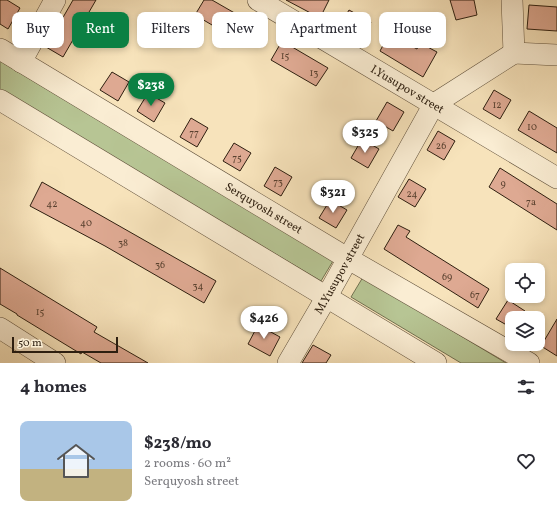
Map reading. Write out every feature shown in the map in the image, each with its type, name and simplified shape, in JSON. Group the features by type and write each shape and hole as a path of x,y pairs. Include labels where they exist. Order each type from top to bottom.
{"street":[{"path":"21,62 55,0"},
{"name":"I.Yusupov street","path":"258,0 557,178"},
{"path":"512,0 514,53 557,55"},
{"name":"Serquyosh street","path":"0,49 347,258 530,363"},
{"name":"M.Yusupov street","path":"288,363 434,104 514,53"},
{"path":"0,100 436,363"},
{"path":"0,328 55,363"}],"green space":[{"path":"0,61 333,261 321,281 0,91"},
{"path":"363,277 506,363 461,363 351,297"}],"building":[{"path":"0,0 7,0 20,8 18,12 12,12 12,22 8,29 0,24"},
{"path":"73,0 96,0 89,12 72,12 72,41 63,57 48,48 64,48 64,16"},
{"path":"204,0 212,0 233,12 212,12 212,25 204,20 204,12 197,12"},
{"path":"286,0 329,0 323,12 309,12"},
{"path":"450,0 474,0 477,15 456,20"},
{"path":"529,5 557,7 557,31 527,29"},
{"path":"278,48 294,48 328,68 316,86 271,60"},
{"path":"382,48 429,48 437,52 423,77 380,51"},
{"path":"112,72 129,82 118,101 100,90"},
{"path":"494,90 511,100 500,119 483,109"},
{"path":"148,93 165,103 154,122 137,111"},
{"path":"387,102 404,112 393,131 376,121"},
{"path":"529,111 557,128 557,153 518,130"},
{"path":"191,118 208,128 197,147 180,137"},
{"path":"438,131 455,141 444,160 427,150"},
{"path":"362,139 379,149 368,168 351,158"},
{"path":"234,143 251,153 240,171 223,161"},
{"path":"275,167 292,177 281,196 264,186"},
{"path":"500,168 557,204 557,230 489,187"},
{"path":"409,179 426,189 415,207 398,197"},
{"path":"42,182 216,281 204,303 105,246 30,206"},
{"path":"330,200 347,210 336,228 319,218"},
{"path":"398,225 410,231 406,237 489,289 478,308 384,249"},
{"path":"0,268 97,327 94,332 148,363 101,363 82,352 81,354 17,315 0,304"},
{"path":"506,303 513,303 525,311 505,311 505,324 496,319"},
{"path":"557,319 557,356 545,348 545,339"},
{"path":"258,325 280,337 270,356 248,344"},
{"path":"313,345 331,355 326,363 302,363"}]}
